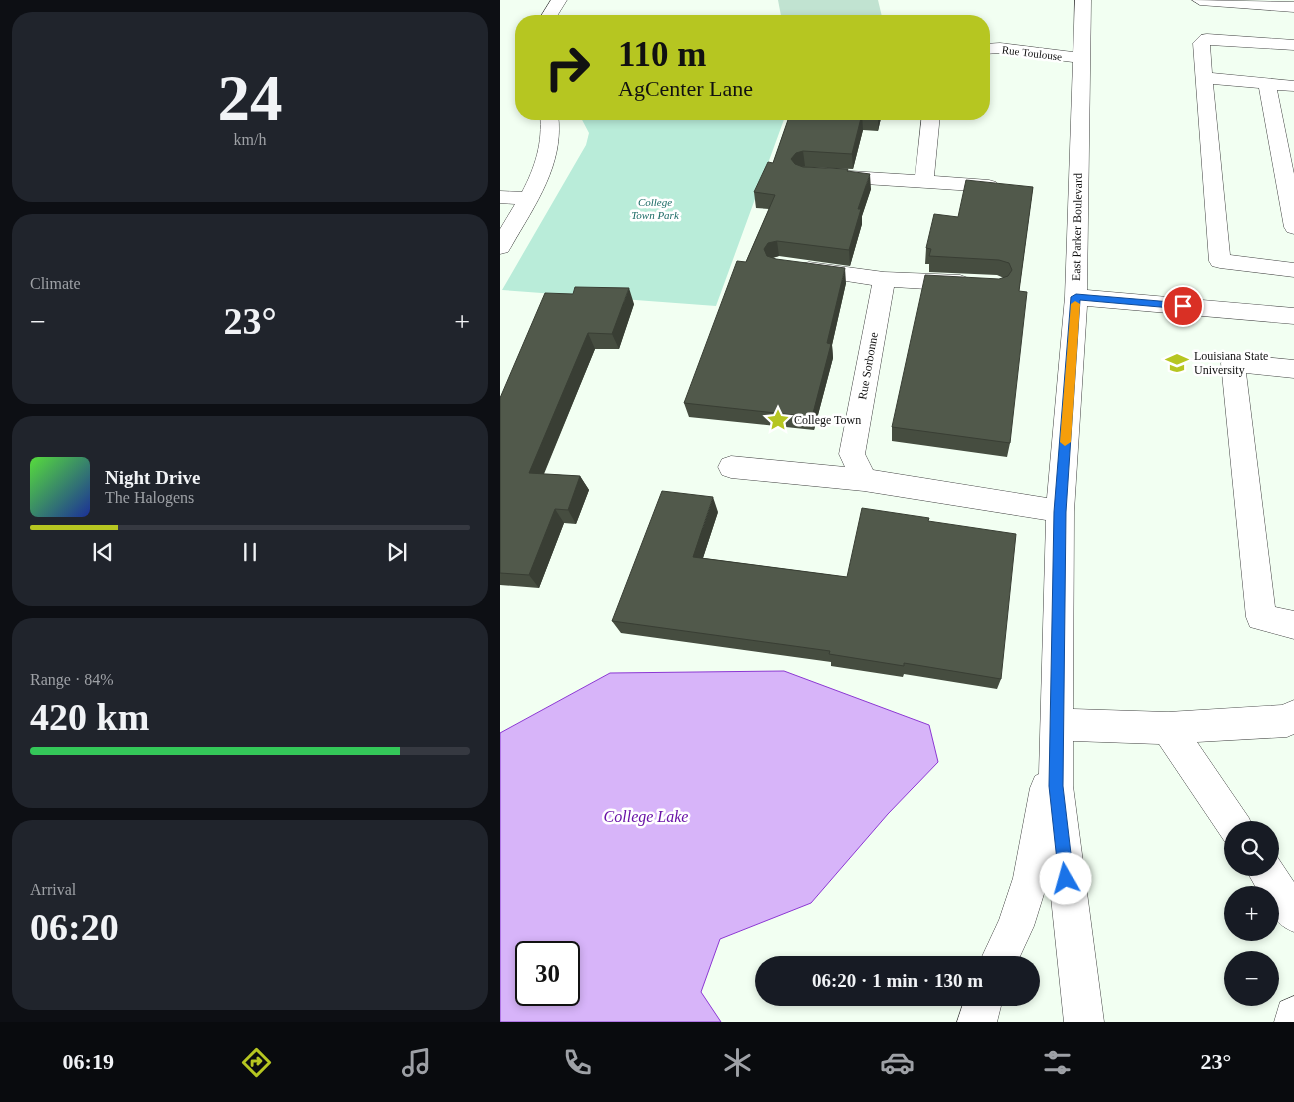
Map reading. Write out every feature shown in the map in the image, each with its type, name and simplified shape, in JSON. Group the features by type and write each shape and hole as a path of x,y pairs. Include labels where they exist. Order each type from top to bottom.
{"street":[{"path":"550,15 559,0"},
{"name":"East Parker Boulevard","path":"1083,0 1076,297 1060,512 1056,786 1084,1022"},
{"path":"1200,0 1294,7"},
{"path":"1204,0 1208,39"},
{"path":"1294,45 1208,39 1201,43 1220,262 1294,270"},
{"name":"Rue Toulouse","path":"990,49 1000,48 1081,58"},
{"path":"1204,78 1294,86"},
{"path":"1267,83 1294,227"},
{"path":"500,246 528,198 544,165 552,143 550,120"},
{"path":"924,182 930,120"},
{"path":"815,175 990,186"},
{"path":"500,197 528,198"},
{"path":"789,266 884,279 978,284"},
{"name":"Rue Sorbonne","path":"864,480 852,454 884,279"},
{"path":"1076,297 1294,316"},
{"path":"1294,368 1233,363 1261,617 1294,625"},
{"path":"732,467 864,480 1060,512"},
{"path":"1001,956 1015,926 1031,878 1058,725 1168,728 1287,722 1294,716"},
{"path":"1168,728 1231,821"},
{"path":"1268,876 1294,914"},
{"path":"977,1022 982,1006"},
{"path":"1294,1016 1294,1022"}],"green space":[{"path":"778,0 878,0 882,15 781,15"},
{"name":"College Town Park","path":"582,120 784,120 716,306 502,290 586,145 589,133"}],"water":[{"name":"College Lake","path":"784,671 929,725 938,762 888,814 811,903 720,939 701,992 721,1022 500,1022 500,733 610,673"}],"building":[{"path":"788,120 860,120 852,154 803,151 796,153 791,159 795,164 803,167 848,169 847,171 870,174 858,209 861,209 849,250 777,241 768,243 764,249 767,256 776,259 845,268 827,343 831,344 812,417 684,403 737,261 746,262 775,195 754,192 768,162 773,163"},
{"path":"966,180 1033,187 1019,291 1027,292 1010,443 892,427 925,275 999,279 1008,276 1012,270 1009,263 999,260 929,256 931,249 926,248 934,214 958,217"},
{"path":"575,287 629,288 612,334 588,333 529,473 580,476 568,510 555,509 529,575 500,573 500,398 545,293 573,294"},
{"path":"662,491 713,497 693,557 847,577 862,508 929,518 928,521 1016,534 1001,679 904,663 904,666 829,654 830,651 612,621"}],"slow traffic":[{"path":"1065,442 1075,304"}],"place":[{"name":"Louisiana State University","path":"1177,363"},
{"name":"College Town","path":"778,420"}],"route":[{"path":"1066,879 1056,786 1060,512 1076,297 1183,306"}]}
